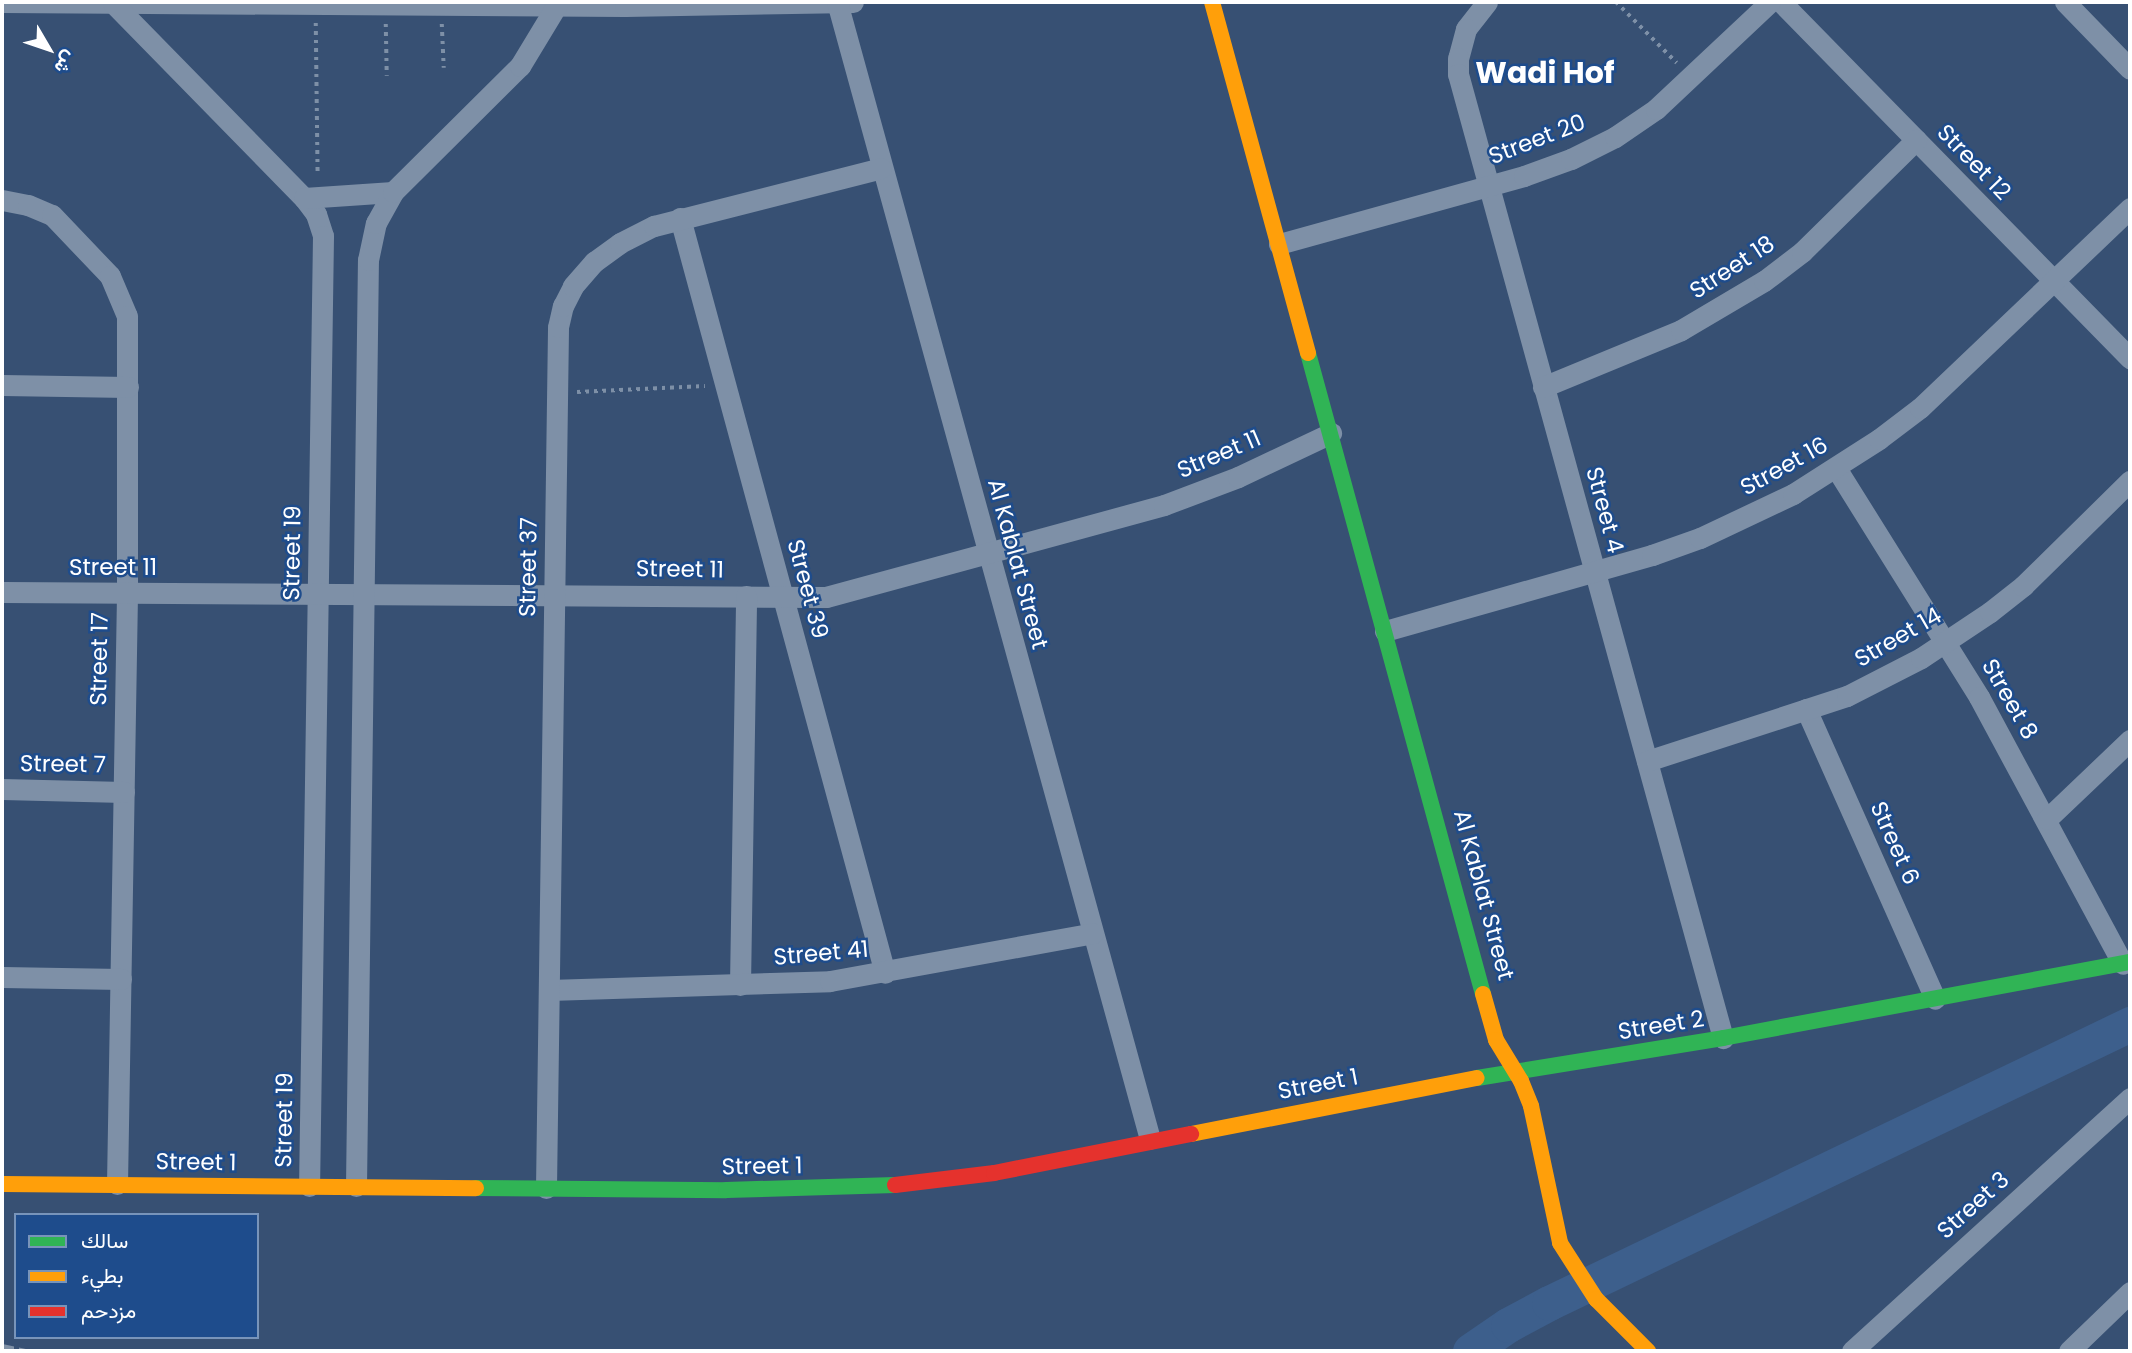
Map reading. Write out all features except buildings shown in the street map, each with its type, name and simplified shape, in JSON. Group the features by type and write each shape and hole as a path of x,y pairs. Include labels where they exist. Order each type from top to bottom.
{"street":[{"path":"2,2 557,5 842,2"},
{"name":"Al Kablat Street","path":"842,2 881,169 1150,1139"},
{"name":"Al Kablat Street","path":"1212,2 1496,1040 1513,1071"},
{"name":"Street 4","path":"1487,2 1466,29 1458,58 1462,89 1723,1038"},
{"name":"Street 20","path":"1279,244 1488,186 1571,159 1615,137 1656,109 1770,2"},
{"name":"Street 12","path":"1781,2 2130,359"},
{"path":"2065,2 2130,69"},
{"name":"Street 19","path":"113,3 311,198 323,236 309,1186"},
{"path":"356,1186 368,260 376,223 393,192 520,66 557,5"},
{"name":"Street 18","path":"1544,387 1681,330 1744,295 1802,252 1916,140"},
{"name":"Street 37","path":"546,1188 558,327 573,286 607,252 637,234 680,218 881,169"},
{"path":"311,198 393,192"},
{"name":"Street 17","path":"2,200 28,205 52,215 110,276 127,316 127,594 117,1184"},
{"name":"Street 16","path":"1385,631 1595,572 1700,538 1793,494 1836,468 1920,408 2130,208"},
{"name":"Street 39","path":"680,218 886,974"},
{"path":"2,385 128,387"},
{"name":"Street 11","path":"2,592 554,593 826,597 1164,505 1238,477 1331,433"},
{"name":"Street 8","path":"1836,468 1947,642 2127,963"},
{"name":"Street 14","path":"1647,761 1847,696 1885,678 1947,642 2023,586 2130,481"},
{"path":"740,985 746,596"},
{"name":"Street 6","path":"1807,709 1935,999"},
{"path":"2047,819 2130,740"},
{"name":"Street 7","path":"2,789 124,792"},
{"name":"Street 41","path":"549,990 830,981 886,974 1093,933"},
{"name":"Street 2","path":"1513,1071 1723,1038 2127,963"},
{"path":"2,977 121,979"},
{"path":"1513,1071 1531,1106 1560,1244 1597,1299 1648,1351"},
{"name":"Street 1","path":"2,1184 726,1190 865,1187 930,1182 994,1172 1150,1139 1513,1071"},
{"name":"Street 3","path":"1852,1351 2126,1110"},
{"path":"2069,1351 2126,1304"}],"path":[{"path":"1616,2 1690,77"},
{"path":"311,198 320,3"},
{"path":"375,3 387,76"},
{"path":"441,4 444,68"},
{"path":"557,393 725,385"}],"waterway":[{"path":"1470,1351 1508,1325 1549,1303 2130,1024"}],"railway":[{"path":"2,1346 26,1351"}],"traffic: fast":[{"path":"1308,353 1483,994"},
{"path":"1477,1078 1723,1038 2130,962"},
{"path":"476,1188 726,1190 895,1185"}],"traffic: slow":[{"path":"1212,2 1308,353"},
{"path":"1483,994 1496,1040 1521,1081 1531,1106 1560,1243 1596,1299 1648,1351"},
{"path":"1191,1134 1477,1078"},
{"path":"2,1184 476,1188"}],"traffic: jam":[{"path":"895,1185 994,1173 1191,1134"}],"district":[{"name":"Wadi Hof","path":"1545,73"}]}
